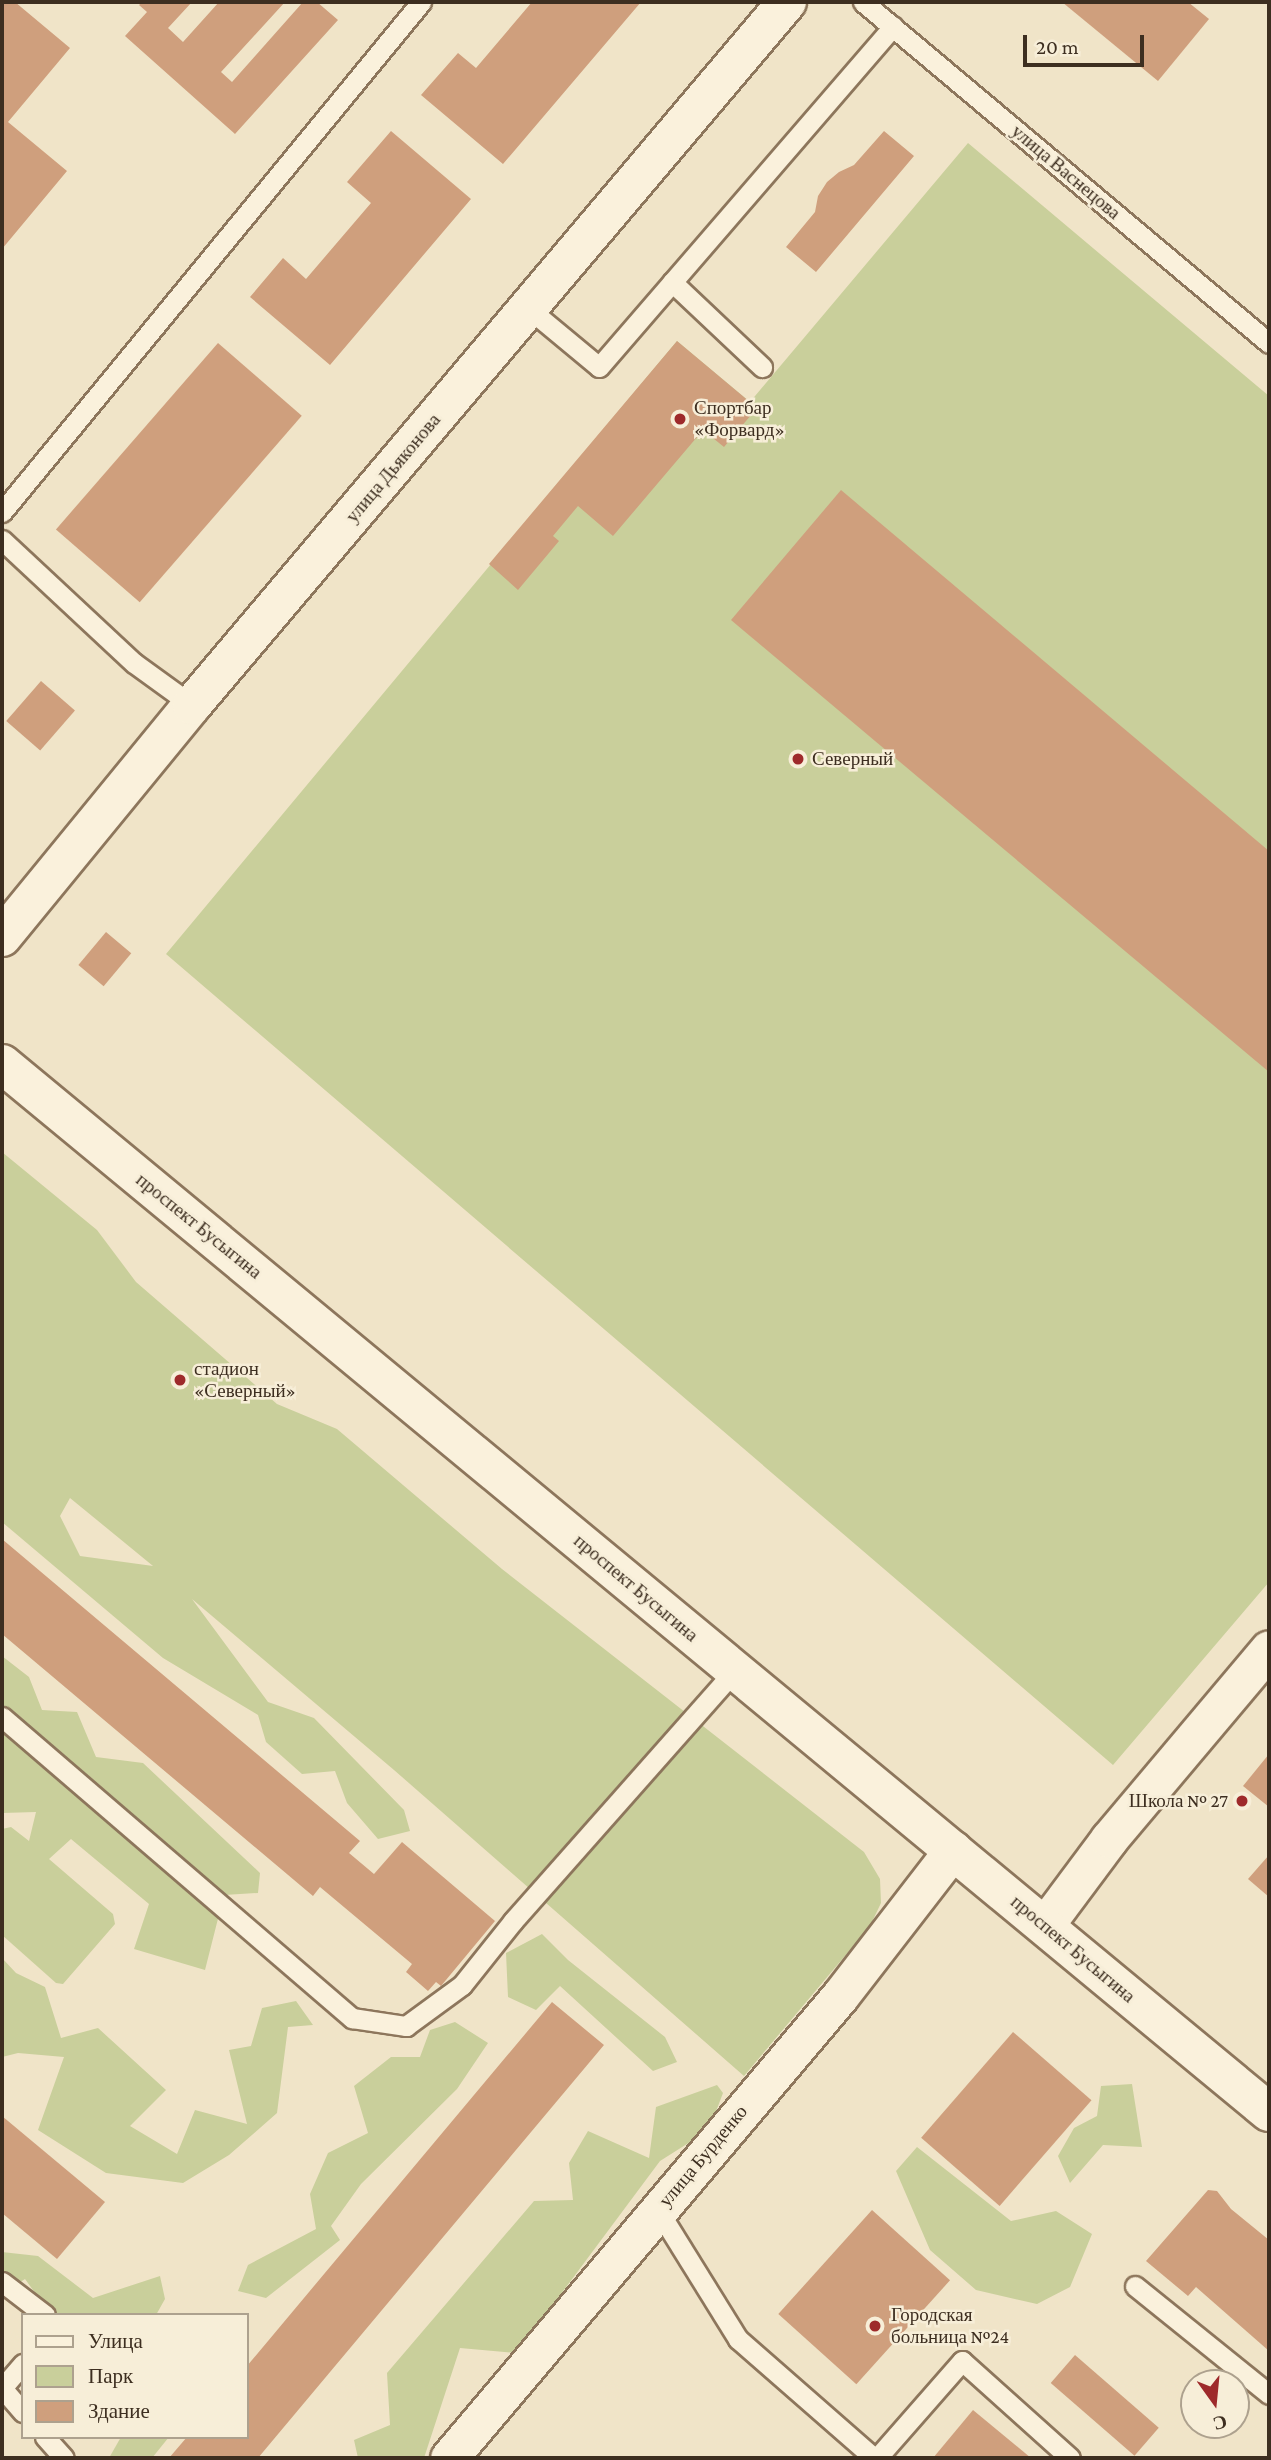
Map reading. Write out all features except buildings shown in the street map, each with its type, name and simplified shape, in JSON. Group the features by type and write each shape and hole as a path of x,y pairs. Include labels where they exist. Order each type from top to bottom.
{"main road":[{"name":"улица Дьяконова","path":"2,937 192,705 787,2"},
{"name":"проспект Бусыгина","path":"2,1064 1269,2112"}],"street":[{"path":"1045,1925 1109,1839 1269,1649"},
{"name":"улица Бурденко","path":"449,2458 840,1996 953,1850"}],"lane":[{"path":"2,512 421,2"},
{"name":"улица Васнецова","path":"863,2 1269,343"},
{"path":"528,308 599,367 893,26"},
{"path":"672,282 762,367"},
{"path":"2,540 134,663 192,705"},
{"path":"2,1717 352,2018 406,2026 462,1985 513,1921 735,1670"},
{"path":"657,2210 738,2339 875,2458 962,2361 1070,2458"},
{"path":"2,2281 42,2313"},
{"path":"1135,2286 1269,2394"},
{"path":"21,2366 2,2388 21,2410"},
{"path":"48,2439 64,2458"}],"green space":[{"name":"Северный","path":"968,143 1269,396 1269,1582 1113,1765 166,954 677,341 750,402"},
{"path":"2,1152 97,1230 136,1282 277,1404 337,1429 502,1569 864,1852 880,1879 881,1903 870,1926 744,2076 394,1770 192,1599 268,1702 314,1718 404,1810 410,1831 378,1839 347,1803 335,1771 302,1774 266,1742 258,1715 163,1658 2,1522","holes":["70,1498 153,1566 80,1556 60,1516"]},
{"path":"2,1656 29,1677 42,1710 77,1712 96,1757 143,1763 260,1873 258,1893 224,1895 205,1970 134,1949 149,1904 71,1839 49,1859 113,1914 115,1924 63,1984 56,1983 2,1935 2,1829 11,1827 29,1841 36,1812 2,1813"},
{"path":"542,1934 568,1960 665,2037 677,2062 653,2071 560,1986 536,2010 508,1997 506,1953"},
{"path":"2,1958 16,1973 45,1987 61,2038 98,2028 166,2090 130,2126 177,2154 195,2110 247,2124 229,2050 251,2046 262,2008 296,2001 313,2025 288,2027 277,2113 229,2155 183,2183 106,2173 38,2130 64,2057 18,2053 2,2057"},
{"path":"455,2022 488,2043 457,2089 361,2184 331,2226 340,2240 266,2298 238,2291 248,2265 316,2229 310,2194 328,2153 368,2133 354,2086 391,2057 420,2057 430,2030"},
{"path":"1132,2084 1142,2147 1103,2145 1070,2183 1058,2156 1074,2128 1097,2116 1101,2086"},
{"path":"717,2085 723,2093 709,2130 660,2161 517,2353 460,2348 424,2458 358,2458 354,2440 390,2425 387,2373 534,2201 573,2200 569,2163 588,2131 649,2158 656,2107"},
{"path":"917,2147 1011,2221 1056,2211 1092,2234 1070,2287 1037,2304 976,2290 930,2250 896,2171"},
{"path":"2,2252 38,2256 93,2298 160,2276 165,2299 157,2313 50,2313 25,2279 2,2294"},
{"path":"120,2439 167,2439 152,2458 109,2458"}],"place":[{"name":"Спортбар «Форвард»","path":"680,419"},
{"name":"Северный","path":"798,759"},
{"name":"стадион «Северный»","path":"180,1380"},
{"name":"Школа № 27","path":"1242,1801"},
{"name":"Городская больница №24","path":"875,2326"}]}
